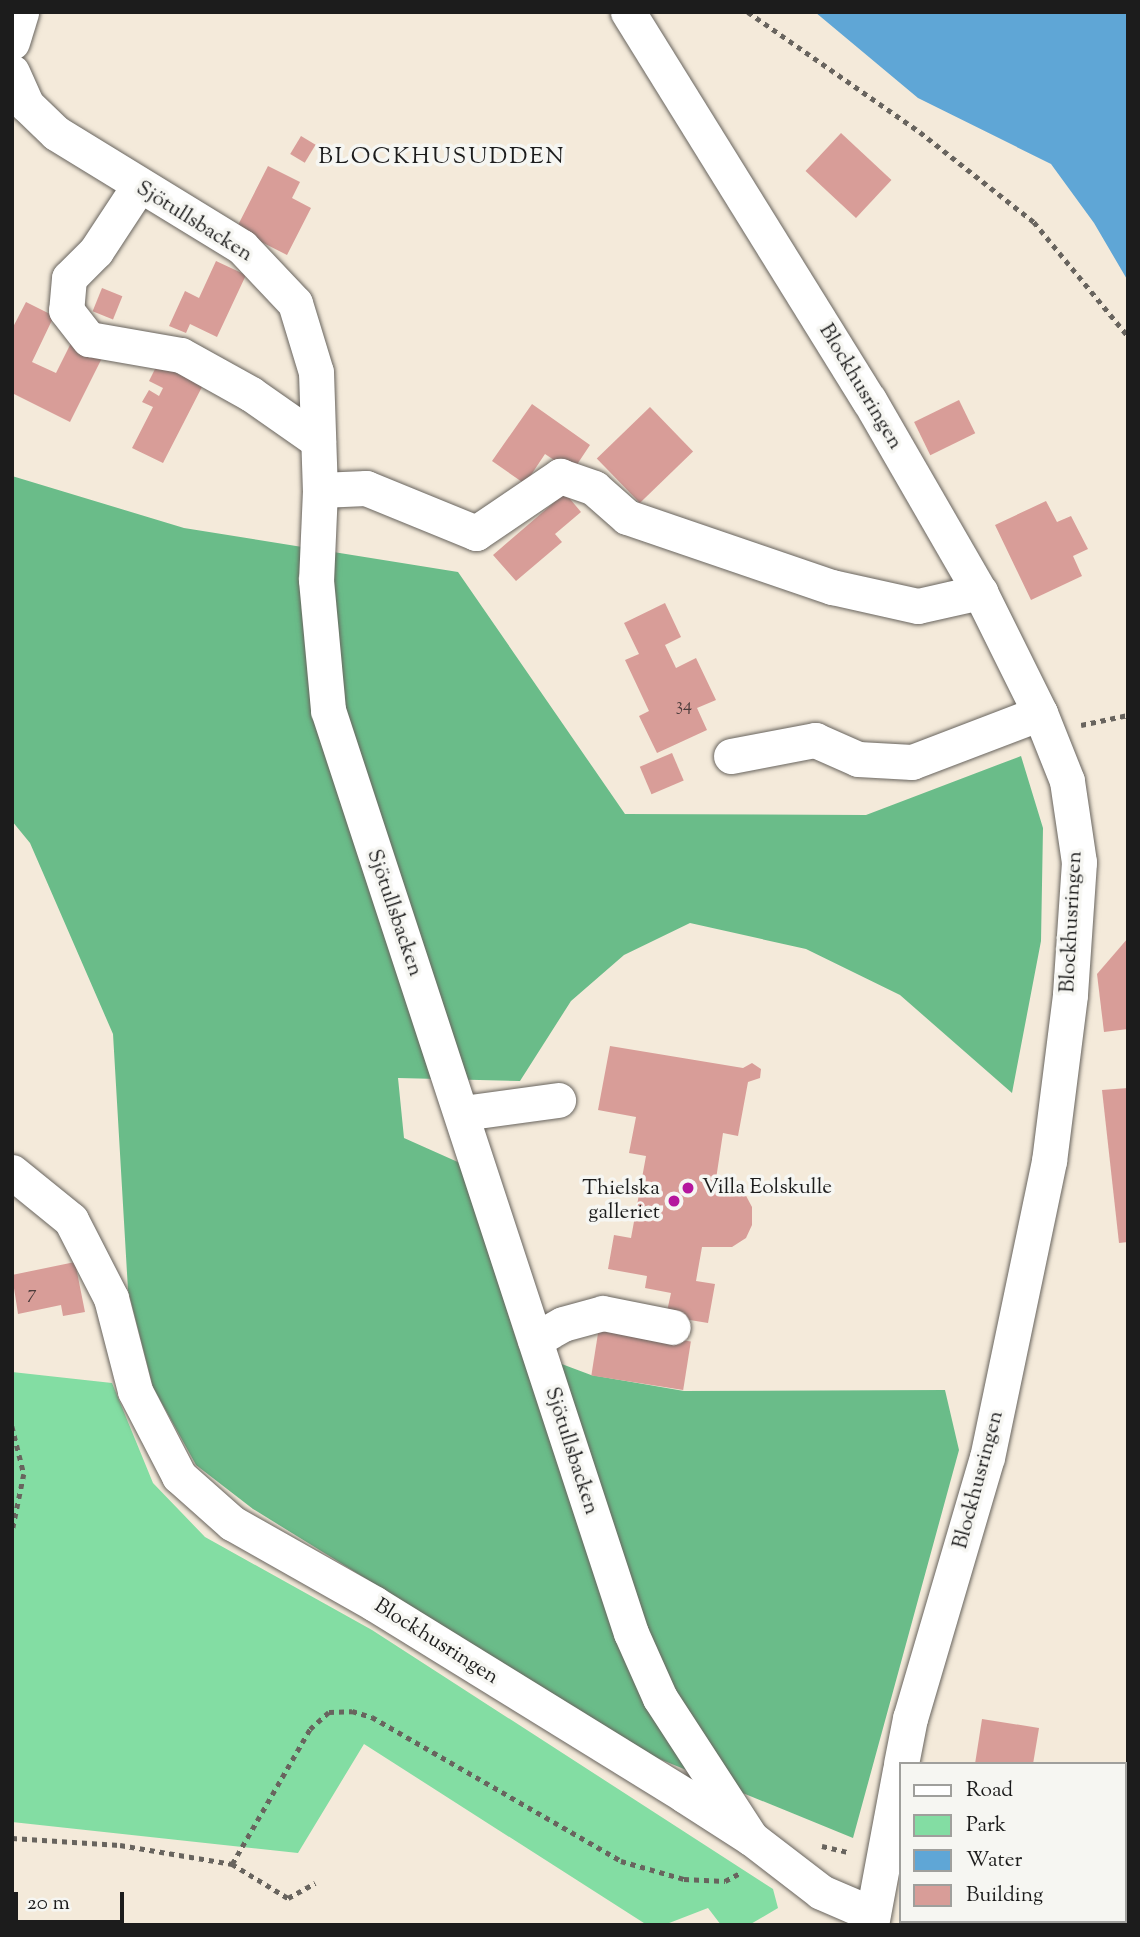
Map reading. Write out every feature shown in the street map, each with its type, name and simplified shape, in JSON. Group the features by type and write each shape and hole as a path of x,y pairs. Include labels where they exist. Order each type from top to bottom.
{"street":[{"path":"12,43 21,12"},
{"name":"Blockhusringen","path":"628,12 869,400 980,592 1044,723 1067,781 1079,862 1070,995 1049,1161 987,1457 910,1718 901,1762"},
{"name":"Sjötullsbacken","path":"12,72 27,104 56,133 138,187 242,247 295,303 316,372 320,490 316,580 328,710 463,1113 631,1633 674,1721 761,1847"},
{"path":"138,187 96,251 68,278 66,310 89,340 181,355 251,394 318,441"},
{"path":"320,490 366,488 476,533 560,476 594,488 627,517 832,587 918,606 980,592"},
{"path":"732,756 815,740 858,759 912,762 1044,723"},
{"path":"463,1113 558,1100"},
{"name":"Blockhusringen","path":"12,1172 71,1220 92,1255 111,1298 135,1391 179,1476 232,1523 375,1604 761,1847 821,1892 871,1919 898,1781"},
{"path":"536,1340 564,1324 603,1313 673,1327"}],"path":[{"path":"748,12 920,132 1034,222 1128,335"},
{"path":"1044,723 1128,715"},
{"path":"12,1426 24,1474 12,1533"},
{"path":"232,1864 310,1729 329,1712 352,1711 372,1717 621,1861 684,1879 725,1881 761,1847 810,1843 883,1860"},
{"path":"12,1838 120,1845 232,1864 288,1898 315,1883"}],"green space":[{"path":"12,476 184,528 458,572 625,814 866,815 1021,756 1043,828 1041,941 1012,1093 900,995 806,949 690,923 624,955 571,1001 520,1081 398,1078 404,1138 460,1163 519,1348 591,1375 684,1391 945,1390 959,1450 853,1838 657,1758 253,1509 196,1465 153,1387 128,1290 113,1034 30,843 12,821"},
{"path":"12,1372 112,1383 153,1483 205,1537 372,1630 773,1889 778,1908 749,1925 721,1925 708,1908 664,1925 647,1925 364,1744 298,1853 12,1822"},
{"path":"1128,1810 1128,1906 1126,1906"}],"water":[{"path":"815,12 1128,12 1128,281 1094,223 1051,164 918,98"}],"building":[{"path":"841,133 891,180 856,218 806,171"},
{"path":"301,136 316,145 305,163 290,154"},
{"path":"268,166 300,182 292,198 311,208 287,255 236,229"},
{"path":"216,261 246,275 217,337 190,324 186,333 169,326 185,291 199,298"},
{"path":"102,288 122,296 113,319 93,311"},
{"path":"26,302 54,316 32,362 56,373 71,343 102,358 70,422 12,393 12,329"},
{"path":"160,359 204,383 163,463 132,448 153,407 142,402 149,390 159,396 163,388 149,381"},
{"path":"959,400 975,433 930,455 914,422"},
{"path":"532,404 590,445 572,472 545,454 525,484 492,461"},
{"path":"650,407 693,452 640,503 597,458"},
{"path":"565,493 581,512 555,534 562,542 516,581 493,555"},
{"path":"1046,501 1057,522 1071,516 1088,549 1073,556 1082,576 1031,600 995,525"},
{"path":"665,603 681,637 665,645 676,668 696,658 716,700 697,708 707,730 657,753 639,716 649,711 625,660 639,654 624,623"},
{"path":"672,753 684,781 652,794 640,767"},
{"path":"1128,938 1128,1029 1104,1032 1097,974"},
{"name":"Villa Eolskulle","path":"610,1046 743,1068 752,1063 761,1069 760,1078 748,1082 738,1136 723,1133 716,1179 744,1192 752,1207 752,1225 746,1238 732,1247 702,1247 696,1281 715,1284 708,1323 666,1316 671,1293 645,1288 647,1276 608,1269 614,1235 631,1238 646,1156 629,1153 636,1117 598,1110"},
{"path":"1128,1088 1128,1242 1119,1243 1102,1090"},
{"path":"75,1262 85,1312 63,1316 61,1305 18,1314 12,1275"},
{"path":"599,1327 691,1342 683,1390 591,1375"},
{"path":"982,1719 1039,1728 1033,1762 975,1762"}],"place":[{"name":"Villa Eolskulle","path":"688,1188"},
{"name":"Thielska galleriet","path":"674,1201"}],"district":[{"name":"BLOCKHUSUDDEN","path":"442,158"}]}
